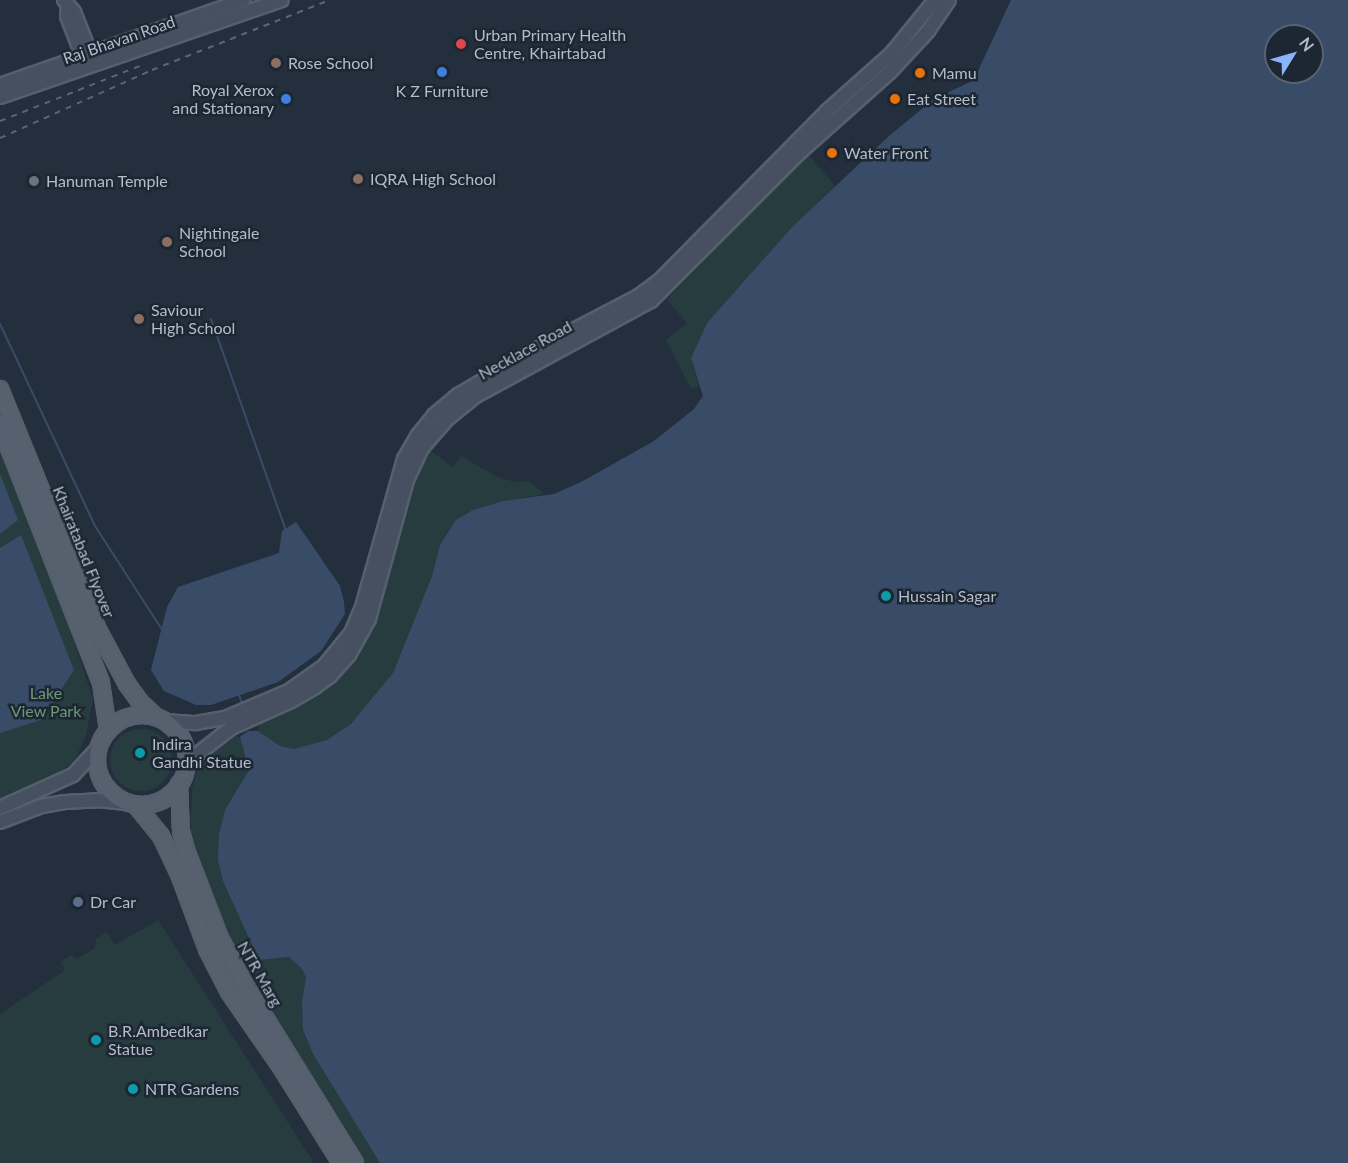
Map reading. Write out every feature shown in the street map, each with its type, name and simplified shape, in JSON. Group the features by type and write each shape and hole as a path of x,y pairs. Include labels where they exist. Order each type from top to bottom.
{"main road":[{"name":"Raj Bhavan Road","path":"0,97 244,0"},
{"name":"Raj Bhavan Road","path":"0,85 89,62 282,0"},
{"name":"Necklace Road","path":"636,304 827,111 891,54 935,0"},
{"name":"Necklace Road","path":"186,763 228,723 322,682 353,649 369,619 379,588 402,492 428,441 446,420 474,397 539,354 666,289 799,153 891,71 928,31 950,0"},
{"path":"66,4 67,16 89,62"},
{"name":"Khairatabad Flyover","path":"0,389 82,592 127,684 140,702 161,719"},
{"name":"Khairatabad Flyover","path":"0,425 101,683 108,730"},
{"path":"0,808 73,775 98,748 108,730 122,719 139,715 161,719 177,732 185,747 186,763 179,784 163,800 149,804 98,800 42,806 0,822"},
{"name":"Necklace Road","path":"161,719 196,723 228,723"},
{"path":"98,748 97,765 102,782 113,795 132,804"},
{"name":"NTR Marg","path":"179,784 181,831 186,850 220,938 249,992 355,1163"},
{"path":"37,793 42,806"},
{"name":"NTR Marg","path":"132,804 161,836 207,949 228,992 281,1067 341,1163"}],"green space":[{"path":"807,153 835,186 792,227 707,323 691,358 699,386 691,389 666,340 687,323 667,300"},
{"name":"Lake View Park","path":"0,437 42,545 93,699 86,735 75,760 57,775 0,799"},
{"path":"429,449 452,467 461,456 497,477 515,482 529,481 543,494 503,501 473,510 440,545 432,576 393,673 378,695 351,724 328,740 294,749 280,746 258,731 260,723 313,697 358,658 374,623 410,494"},
{"path":"141,729 158,734 163,738 167,743 172,760 167,777 163,782 158,786 141,791 124,786 119,782 115,777 110,760 115,743 119,738 124,734"},
{"path":"234,735 240,737 249,770 225,810 273,959 289,957 306,976 302,1002 303,1031 313,1054 380,1163 363,1163 252,986 197,859 191,838 192,790 196,773 213,750"},
{"name":"NTR Gardens","path":"158,920 314,1163 0,1163 0,1014 65,970 61,962 71,955 77,959 95,948 96,939 106,932 115,945"}],"water":[{"name":"Hussain Sagar","path":"1011,0 1348,0 1348,1163 380,1163 313,1054 303,1030 302,1002 306,977 302,969 289,957 259,960 223,881 218,860 219,834 225,810 249,770 240,737 248,731 258,731 280,746 294,749 327,740 351,724 393,673 432,576 440,545 456,520 473,510 503,501 554,494 583,481 654,441 694,409 703,396 691,358 707,323 792,227 889,136 934,99 970,82 977,73"},
{"path":"0,474 18,520 0,534"},
{"path":"296,522 340,586 344,602 345,614 321,651 278,682 211,705 196,705 164,691 151,670 167,607 178,587 279,553 282,531"},
{"path":"21,535 74,670 41,720 0,733 0,548"}],"waterway":[{"path":"211,319 286,531"},
{"path":"0,324 95,526 163,631"},
{"path":"239,695 243,706"}],"railway":[{"path":"0,138 152,70 330,0"},
{"path":"0,121 142,65"}],"place":[{"name":"Urban Primary Health Centre, Khairtabad","path":"461,44"},
{"name":"Rose School","path":"276,63"},
{"name":"K Z Furniture","path":"442,72"},
{"name":"Mamu","path":"920,73"},
{"name":"Royal Xerox and Stationary","path":"286,99"},
{"name":"Eat Street","path":"895,99"},
{"name":"Water Front","path":"832,153"},
{"name":"IQRA High School","path":"358,179"},
{"name":"Hanuman Temple","path":"34,181"},
{"name":"Nightingale School","path":"167,242"},
{"name":"Saviour High School","path":"139,319"},
{"name":"Hussain Sagar","path":"886,596"},
{"name":"Indira Gandhi Statue","path":"140,753"},
{"name":"Dr Car","path":"78,902"},
{"name":"B.R.Ambedkar Statue","path":"96,1040"},
{"name":"NTR Gardens","path":"133,1089"}]}
